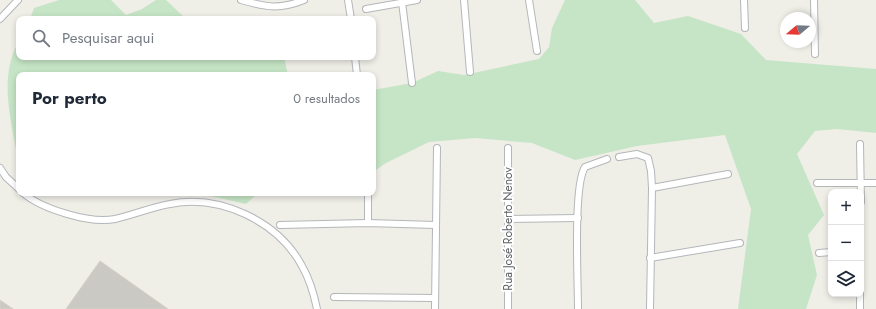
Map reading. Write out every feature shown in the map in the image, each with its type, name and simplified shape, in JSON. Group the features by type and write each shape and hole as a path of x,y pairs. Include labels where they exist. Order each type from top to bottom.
{"street":[{"path":"0,19 18,0"},
{"path":"241,0 275,8 289,6 304,0"},
{"path":"348,0 351,16"},
{"path":"366,9 417,0"},
{"path":"464,0 470,72"},
{"path":"529,0 537,51"},
{"path":"744,0 745,28"},
{"path":"814,0 815,54"},
{"path":"402,2 412,83"},
{"path":"355,60 357,72"},
{"path":"860,144 861,189"},
{"path":"436,309 435,225 437,148"},
{"name":"Rua José Roberto Nenov","path":"508,148 508,309"},
{"path":"619,157 637,154 648,158 651,171 650,309"},
{"path":"578,309 578,218 581,173 585,167 607,159"},
{"path":"0,168 6,177 16,186"},
{"path":"652,188 728,174"},
{"path":"817,183 876,183"},
{"path":"28,196 45,207 64,214 96,219 113,220 170,204 192,202 217,204 242,212 269,229 291,250 302,266 313,291 318,309"},
{"path":"368,196 368,223"},
{"path":"508,219 578,218"},
{"path":"280,225 368,223 435,225"},
{"path":"650,258 740,243"},
{"path":"819,253 828,252"},
{"path":"334,297 435,298"},
{"path":"860,297 860,309"}],"green space":[{"path":"59,0 111,0 126,15 142,9 156,0 166,0 183,16 31,16 34,8"},
{"path":"565,0 635,0 654,23 688,16 741,34 766,60 876,69 876,133 837,129 815,131 797,154 824,215 808,235 817,275 806,309 738,309 751,209 725,135 637,146 575,160 532,143 475,138 429,142 386,163 376,170 376,89 412,83 438,71 464,75 539,59 549,47 552,28"},
{"path":"16,48 16,60 285,60 287,72 16,72 16,149 8,94 8,80 13,54"},
{"path":"211,196 255,196 246,204"}],"building":[{"path":"100,261 168,309 66,309"},
{"path":"0,300 13,309 0,309"}]}
